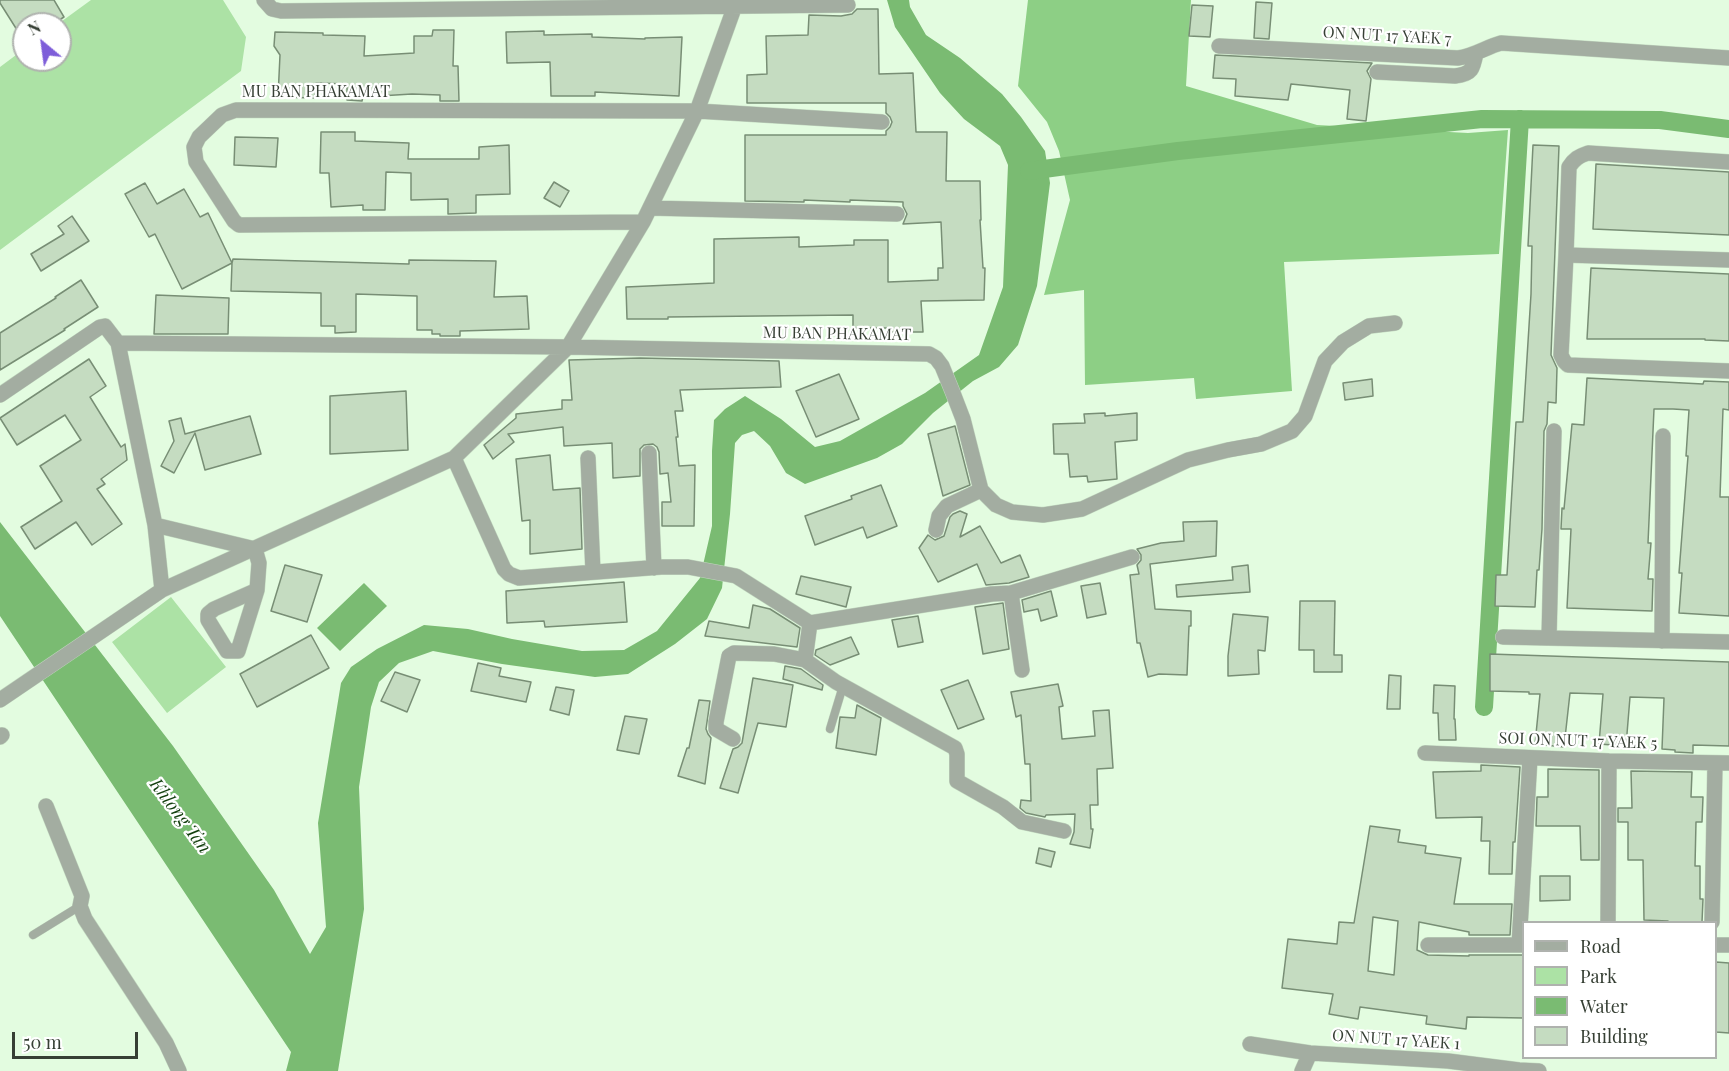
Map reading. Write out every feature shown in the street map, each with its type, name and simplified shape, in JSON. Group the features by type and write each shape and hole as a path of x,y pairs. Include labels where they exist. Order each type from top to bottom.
{"street":[{"path":"264,0 272,9 281,10 736,3 848,5"},
{"path":"4,698 162,590 454,458 568,347 650,208 697,111 736,3"},
{"name":"ON NUT 17 YAEK 7","path":"1219,45 1458,58 1501,43 1729,58"},
{"path":"1377,72 1465,75 1471,71 1476,53"},
{"name":"MU BAN PHAKAMAT","path":"643,222 239,225 234,221 196,162 194,147 199,138 222,116 236,110 697,111"},
{"path":"697,111 882,122"},
{"path":"1729,162 1588,153 1579,156 1569,167 1561,355 1568,365 1729,371"},
{"path":"650,208 897,214"},
{"path":"1566,255 1729,260"},
{"path":"936,530 939,516 947,506 981,490 996,505 1012,513 1043,515 1082,509 1188,460 1261,444 1292,430 1305,416 1325,360 1343,342 1369,326 1395,323"},
{"path":"0,395 100,327 105,326 108,329 118,343 155,525 162,590"},
{"name":"MU BAN PHAKAMAT","path":"118,343 568,347 929,354 936,358 942,366 963,419 981,490"},
{"path":"1549,638 1554,431"},
{"path":"1662,641 1664,436"},
{"path":"649,453 654,568"},
{"path":"454,458 506,571 519,578 688,567 736,576 810,623 1011,592 1132,557"},
{"path":"588,458 593,572"},
{"path":"155,525 255,549"},
{"path":"255,549 259,563 257,590"},
{"path":"1011,592 1022,670"},
{"path":"805,660 810,623"},
{"path":"1503,637 1729,642"},
{"path":"733,739 716,729 729,656 734,652 774,654 805,660 843,686 955,748 957,781 1003,807 1022,822 1064,831"},
{"name":"SOI ON NUT 17 YAEK 5","path":"1425,753 1609,761 1722,763"},
{"path":"1522,921 1530,758"},
{"path":"1608,921 1609,761"},
{"path":"1712,921 1722,763"},
{"path":"46,806 82,896 80,906 85,919 166,1043 179,1071"},
{"path":"1428,945 1521,945 1522,924"},
{"name":"ON NUT 17 YAEK 1","path":"1250,1044 1310,1053 1448,1061 1519,1071 1539,1071"},
{"path":"1302,1071 1310,1053"}],"lane":[{"path":"830,729 843,686"},
{"path":"33,936 80,906"}],"green space":[{"path":"91,0 223,0 246,37 241,71 0,250 0,67 12,58 12,72 72,72 72,14"},
{"path":"171,597 226,667 167,713 112,642"}],"shaded area":[{"path":"1028,0 1191,0 1186,86 1317,125 1468,133 1508,130 1499,254 1284,262 1292,391 1196,399 1194,378 1085,385 1084,290 1044,295 1070,200 1059,151 1047,122 1018,86"}],"water":[{"name":"Khlong Tan","path":"887,0 909,0 910,7 926,35 960,58 1002,94 1045,151 1050,183 1037,286 1018,345 999,367 973,381 933,413 902,444 877,458 805,484 786,473 770,446 754,431 742,435 735,443 722,588 707,619 675,644 628,674 595,677 502,664 433,651 399,663 379,682 371,707 359,787 364,909 338,1071 286,1071 291,1052 0,616 0,522 173,746 274,890 310,954 326,927 318,823 341,683 351,667 377,649 424,625 468,629 582,651 624,650 657,631 700,578 712,526 714,420 725,409 745,396 781,419 815,447 840,441 925,393 979,355 1003,287 1008,165 1000,146 964,119 940,93 895,27"},
{"path":"364,583 387,606 340,651 317,628"}],"building":[{"path":"0,0 54,0 61,12 12,12 12,22"},
{"path":"1256,2 1272,3 1269,39 1254,38"},
{"path":"1192,5 1213,6 1210,37 1189,36"},
{"path":"857,9 878,9 879,74 913,73 916,132 947,132 946,181 980,181 980,220 983,268 985,268 984,300 921,301 923,332 891,332 891,328 853,328 853,315 627,319 626,287 714,283 714,239 799,237 799,247 854,245 854,240 888,240 888,282 938,280 938,268 943,268 941,222 903,224 907,214 903,202 745,201 745,135 886,135 892,122 886,113 886,103 747,103 747,75 767,74 766,36 808,35 809,15 841,16 852,14"},
{"path":"433,30 454,30 453,66 458,66 459,101 440,101 440,95 412,94 363,97 362,101 347,100 347,84 316,83 315,98 278,97 280,55 274,46 275,32 365,36 364,56 414,53 414,36 432,36"},
{"path":"544,31 544,35 592,34 592,37 645,39 682,37 679,96 595,92 595,96 551,96 550,62 507,63 506,32"},
{"path":"1215,55 1372,63 1367,71 1371,79 1366,121 1347,119 1350,90 1291,84 1288,100 1235,96 1236,79 1213,78"},
{"path":"321,132 355,132 355,141 409,143 408,159 479,159 479,147 509,145 510,194 476,195 476,213 448,214 448,199 411,200 411,173 386,172 385,210 363,210 363,205 331,207 329,173 320,173"},
{"path":"235,137 278,138 276,167 234,165"},
{"path":"1533,145 1559,146 1551,355 1557,368 1556,403 1548,402 1547,424 1544,431 1542,529 1535,607 1495,606 1496,575 1507,575 1516,422 1523,422 1531,294 1532,246 1528,246"},
{"path":"1596,164 1729,172 1729,235 1593,229"},
{"path":"554,182 569,191 560,207 544,198"},
{"path":"145,183 157,204 184,189 200,217 208,213 232,263 182,289 155,234 149,237 125,194"},
{"path":"72,216 89,241 41,271 31,254 64,234 58,226"},
{"path":"233,259 409,264 409,260 496,261 494,297 527,296 529,329 460,331 460,336 440,336 440,334 432,334 432,330 417,330 417,296 356,294 356,332 335,333 335,326 321,326 321,293 231,291"},
{"path":"1591,268 1729,274 1729,341 1587,339"},
{"path":"81,280 98,307 0,370 0,333"},
{"path":"156,295 229,298 228,334 154,334"},
{"path":"640,358 779,361 781,387 680,390 683,411 675,411 678,437 676,437 679,466 695,465 694,526 662,526 662,502 671,502 668,473 660,474 659,452 653,444 644,445 640,449 640,476 613,478 612,443 564,446 563,427 508,434 514,442 493,459 484,445 516,418 516,414 562,409 562,400 572,400 569,360"},
{"path":"89,359 106,386 90,397 121,447 125,444 127,460 101,479 105,484 97,489 122,524 92,545 76,522 35,549 21,527 62,501 40,466 81,440 65,415 17,445 0,418"},
{"path":"839,374 859,419 816,437 796,391"},
{"path":"1587,378 1703,384 1704,381 1729,382 1729,410 1723,409 1720,497 1729,497 1729,616 1679,613 1682,573 1679,573 1688,456 1686,456 1689,410 1673,409 1654,409 1648,543 1651,543 1648,579 1653,579 1652,611 1567,608 1571,529 1561,529 1562,508 1564,509 1572,424 1584,425"},
{"path":"1372,379 1373,396 1345,400 1343,383"},
{"path":"406,391 408,450 330,454 330,396"},
{"path":"1105,413 1105,416 1137,413 1137,440 1115,442 1117,479 1088,482 1087,476 1070,477 1068,454 1054,454 1053,424 1085,423 1084,414"},
{"path":"250,416 261,454 205,470 195,433 174,473 161,466 174,441 169,421 181,418 185,434"},
{"path":"955,426 970,485 943,496 928,434"},
{"path":"550,455 553,490 580,488 582,549 530,554 530,520 522,521 516,459"},
{"path":"881,485 897,526 867,538 863,527 815,545 805,516 852,499 851,496"},
{"path":"960,511 967,514 960,537 980,526 1001,563 1020,555 1029,577 1009,583 986,585 977,564 938,582 919,548 928,535 935,540 944,536 950,517"},
{"path":"1217,521 1216,556 1150,564 1155,609 1191,611 1191,626 1189,626 1187,675 1159,674 1148,677 1140,643 1137,643 1130,575 1139,574 1137,565 1141,560 1141,555 1137,549 1161,543 1184,541 1183,522"},
{"path":"285,565 322,575 307,622 271,611"},
{"path":"1248,565 1250,592 1177,597 1176,585 1233,580 1232,567"},
{"path":"801,576 851,587 846,607 796,594"},
{"path":"624,582 627,622 545,627 544,621 507,623 506,591"},
{"path":"1100,583 1106,614 1087,618 1081,586"},
{"path":"1051,591 1057,616 1041,621 1038,609 1024,612 1022,600"},
{"path":"1300,601 1335,601 1334,655 1342,655 1342,672 1314,672 1314,650 1299,650"},
{"path":"1003,603 1009,649 983,654 975,607"},
{"path":"753,605 770,609 800,628 797,647 705,636 709,621 749,628"},
{"path":"1233,614 1268,617 1265,651 1258,650 1259,674 1228,676"},
{"path":"918,616 923,642 898,647 892,620"},
{"path":"311,635 329,668 257,707 240,674"},
{"path":"851,637 859,654 830,665 815,655 816,650"},
{"path":"1490,654 1729,662 1729,746 1693,745 1693,753 1662,749 1664,698 1630,697 1626,746 1599,744 1603,694 1570,693 1564,747 1535,744 1540,694 1490,691"},
{"path":"478,663 501,668 499,676 531,682 526,702 471,691"},
{"path":"785,666 801,669 823,685 822,690 783,679"},
{"path":"395,672 420,680 407,712 381,701"},
{"path":"1389,675 1401,676 1400,709 1387,709"},
{"path":"753,678 793,685 786,727 758,723 738,793 720,788 733,749 742,743"},
{"path":"968,680 984,719 958,729 941,690"},
{"path":"1058,684 1063,706 1059,707 1062,739 1095,736 1093,711 1109,710 1113,768 1097,769 1098,805 1090,805 1091,829 1093,829 1090,848 1070,844 1074,832 1075,814 1046,815 1045,817 1026,813 1020,808 1021,800 1031,801 1030,764 1025,764 1021,715 1016,717 1011,692"},
{"path":"1434,685 1455,686 1456,740 1439,740 1438,713 1433,713"},
{"path":"556,687 574,690 569,715 550,710"},
{"path":"699,700 710,701 706,729 711,738 705,784 678,776 687,748 689,748"},
{"path":"857,705 881,718 876,755 836,748 840,717 855,718"},
{"path":"625,716 647,719 639,754 617,750"},
{"path":"1481,765 1520,767 1512,874 1489,874 1490,841 1481,841 1482,817 1436,818 1433,772 1481,771"},
{"path":"1548,769 1599,770 1599,860 1581,860 1580,826 1536,826 1537,797 1548,797"},
{"path":"1631,771 1692,772 1691,797 1703,797 1702,822 1696,822 1695,866 1700,866 1702,921 1644,920 1643,860 1628,860 1628,822 1618,822 1618,808 1632,808"},
{"path":"1370,826 1400,830 1398,842 1426,846 1425,853 1461,858 1454,904 1512,904 1510,935 1469,935 1469,932 1419,922 1417,950 1428,955 1522,955 1522,1018 1467,1017 1466,1029 1426,1024 1427,1016 1360,1007 1358,1019 1329,1014 1333,994 1282,988 1288,939 1337,944 1339,922 1354,923","holes":["1373,917 1398,921 1394,975 1368,971"]},
{"path":"1039,848 1055,852 1051,867 1036,863"},
{"path":"1540,876 1570,876 1570,900 1540,901"},
{"path":"1717,962 1729,963 1729,1033 1717,1032"}],"waterway":[{"path":"1029,171 1178,151 1482,119 1660,120 1729,129"},
{"path":"1484,707 1520,119"}]}
